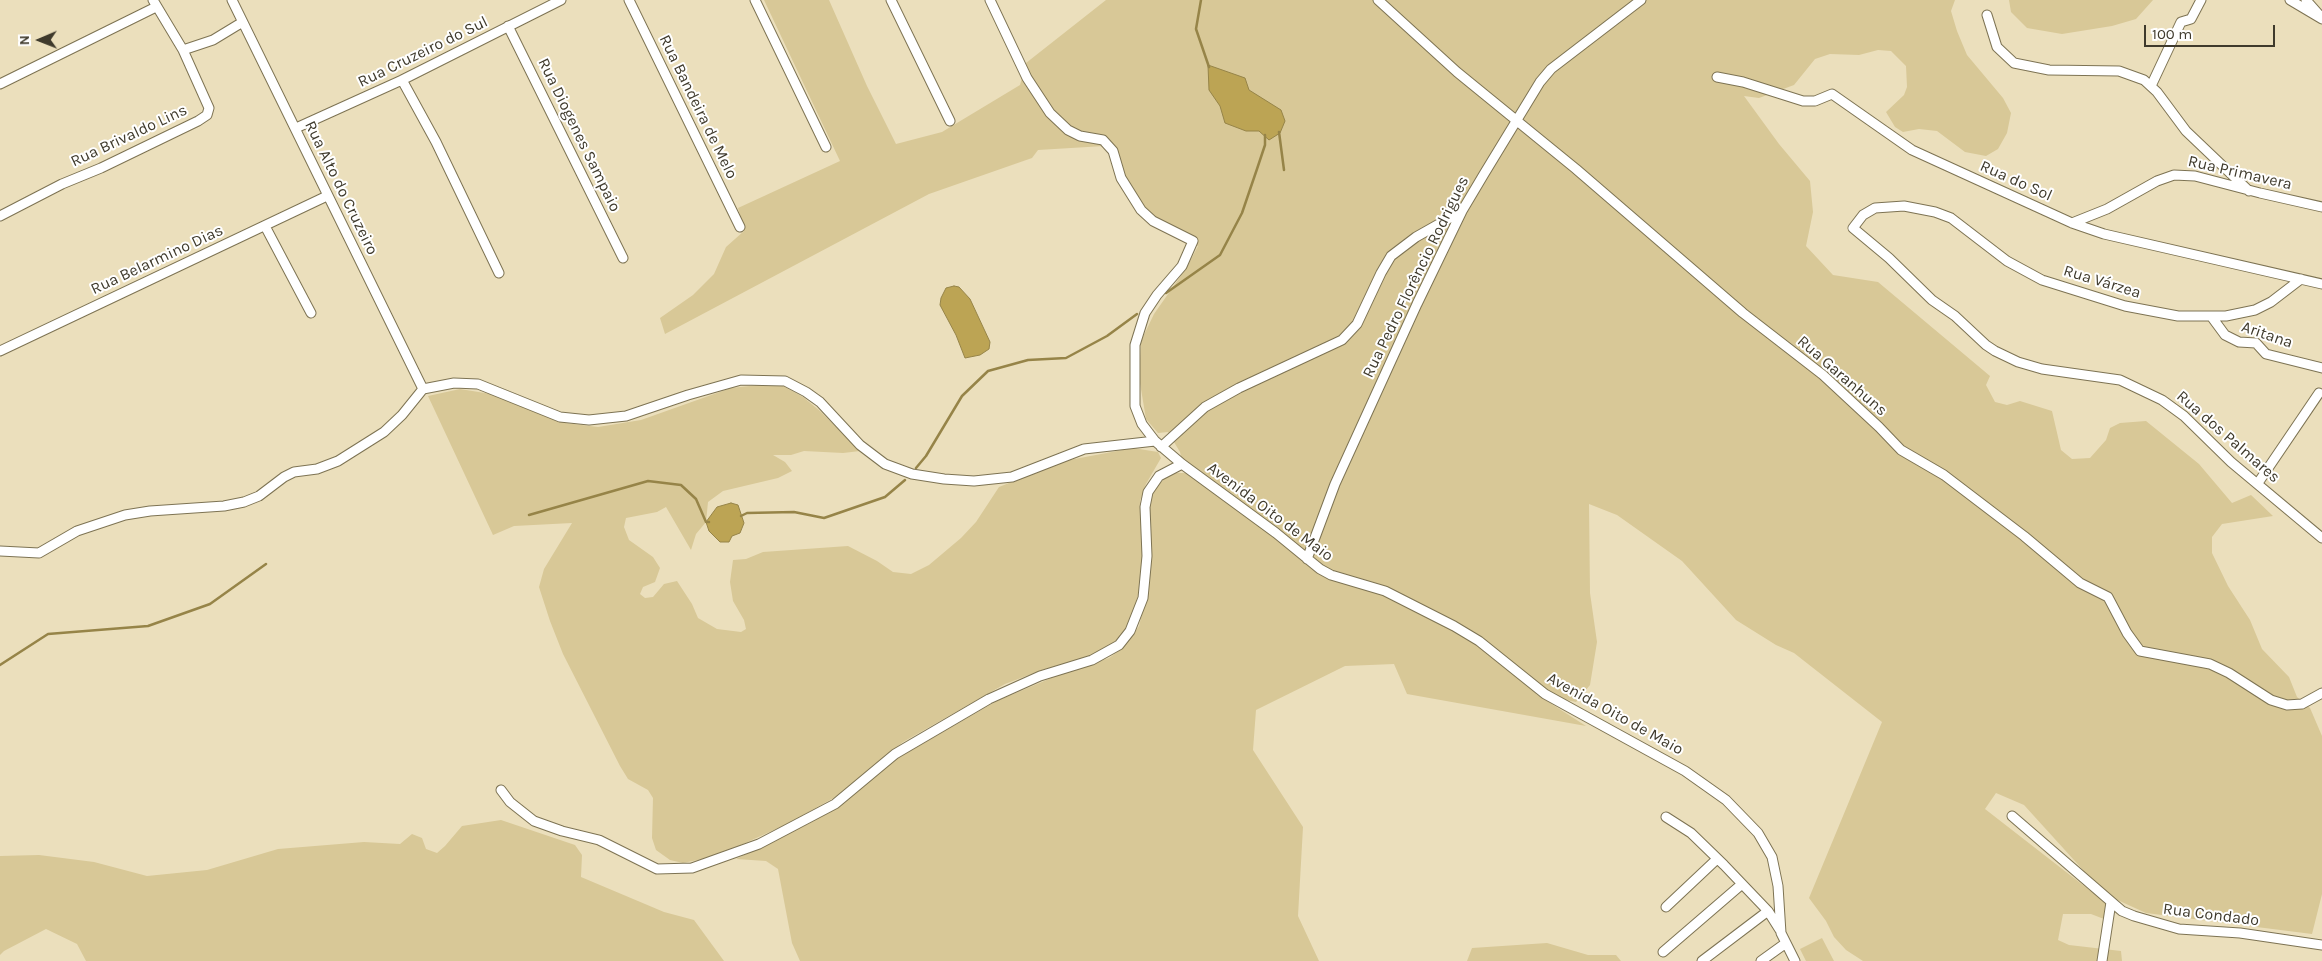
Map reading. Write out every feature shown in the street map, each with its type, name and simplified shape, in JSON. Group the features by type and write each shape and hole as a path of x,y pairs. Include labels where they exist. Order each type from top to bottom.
{"street":[{"name":"Rua Alto do Cruzeiro","path":"232,0 241,23 296,128 327,196 423,389"},
{"name":"Rua Cruzeiro do Sul","path":"296,128 402,80 562,0"},
{"name":"Rua Bandeira de Melo","path":"629,0 740,227"},
{"path":"755,0 826,147"},
{"path":"891,0 950,121"},
{"name":"Avenida Oito de Maio","path":"990,0 1027,78 1050,113 1061,126 1075,134 1103,140 1114,154 1121,178 1141,210 1153,221 1193,241 1182,266 1157,295 1145,313 1135,345 1133,366 1135,406 1142,424 1158,444 1182,464 1276,532 1326,573 1385,591 1454,626 1479,641 1544,694 1670,762 1713,790 1758,832 1772,857 1778,886 1781,933 1795,961"},
{"name":"Rua Garanhuns","path":"1378,0 1412,32 1576,169 1743,313 1823,375 1879,427 1900,450 1944,475 2024,536 2080,583 2108,598 2127,633 2140,651 2210,664 2229,673 2271,700 2288,706 2302,704 2322,693"},
{"name":"Rua Pedro Florêncio Rodrigues","path":"1307,559 1335,484 1462,211 1518,122 1540,82 1551,69 1641,0"},
{"path":"2151,86 2181,22 2191,19 2201,0"},
{"path":"2290,0 2322,19"},
{"path":"2306,0 2322,19"},
{"path":"0,84 154,4"},
{"name":"Rua Brivaldo Lins","path":"0,216 62,184 101,168 207,115 209,108 182,50 154,4"},
{"path":"1987,15 1997,47 2014,63 2042,69 2118,72 2139,77 2151,86 2186,131 2249,190"},
{"path":"182,50 221,36 241,23"},
{"name":"Rua Diogenes Sampaio","path":"508,26 623,258"},
{"name":"Rua do Sol","path":"1717,78 1743,82 1803,101 1815,101 1832,94 1912,150 2072,223 2125,239 2322,284"},
{"path":"402,80 440,150 499,273"},
{"name":"Rua Primavera","path":"2072,223 2107,209 2169,176 2195,176 2322,207"},
{"name":"Rua Belarmino Dias","path":"0,351 327,196"},
{"name":"Rua Várzea","path":"1854,230 1859,218 1870,210 1881,206 1904,206 1935,212 1952,218 2007,261 2042,280 2149,312 2178,316 2239,314 2255,310 2271,302 2301,279"},
{"path":"0,551 39,553 77,531 125,515 150,511 224,506 244,502 259,496 294,472 317,469 354,452 384,432 402,415 423,389 454,383 478,384 560,417 590,420 626,416 688,395 741,380 785,381 820,402 860,445 885,464 912,474 944,479 974,480 1012,476 1084,449 1158,444 1210,403 1342,340 1357,324 1381,272 1391,256 1416,238 1462,211"},
{"path":"265,226 311,313"},
{"name":"Rua dos Palmares","path":"1854,230 1885,254 1932,300 1961,321 1986,345 2008,358 2030,366 2067,374 2113,379 2151,394 2177,409 2227,459 2322,538"},
{"name":"Aritana","path":"2211,316 2225,335 2239,342 2256,343 2266,354 2322,368"},
{"path":"2258,483 2319,393"},
{"path":"501,790 514,806 534,821 562,831 599,840 657,869 692,868 759,844 836,804 895,754 973,707 1017,685 1092,660 1118,645 1130,631 1143,598 1147,556 1145,507 1148,492 1159,476 1182,464"},
{"name":"Rua Condado","path":"2012,816 2122,911 2170,927 2240,933 2322,945"},
{"path":"1666,817 1691,833 1717,858 1768,911 1781,933"},
{"path":"1666,906 1717,858"},
{"path":"1663,952 1742,884"},
{"path":"2102,961 2111,902"},
{"path":"1702,961 1768,911"},
{"path":"1761,961 1786,943"}],"shaded area":[{"path":"764,0 829,0 867,86 896,144 942,132 1020,85 1026,63 1106,0 1955,0 1951,11 1967,55 2003,98 2011,113 2007,133 1998,149 1986,156 1965,152 1937,131 1919,129 1903,132 1895,127 1886,112 1904,95 1907,87 1906,66 1891,51 1878,50 1859,55 1830,54 1815,59 1794,85 1759,98 1744,96 1779,144 1810,181 1813,212 1806,246 1833,275 1878,282 1990,376 1986,385 1995,402 2007,405 2020,401 2052,411 2061,450 2072,459 2090,458 2106,440 2110,428 2120,423 2146,421 2199,464 2232,503 2251,495 2273,516 2222,524 2212,537 2212,553 2228,586 2250,620 2262,649 2289,677 2297,697 2310,708 2322,736 2322,894 2312,934 2146,913 2113,898 2093,881 2024,805 1996,793 1985,809 2106,903 2104,919 2091,914 2063,914 2058,940 2069,945 2121,951 2122,961 1863,961 1846,950 1834,937 1826,921 1809,898 1882,722 1794,653 1776,645 1736,620 1682,561 1617,515 1589,504 1590,593 1597,642 1590,685 1576,702 1536,694 1586,726 1407,694 1394,664 1345,666 1256,710 1253,750 1303,827 1298,916 1319,961 800,961 792,943 778,869 766,861 736,859 812,822 855,794 891,762 997,701 1056,676 1109,658 1124,647 1139,626 1148,590 1150,570 1148,509 1151,497 1156,487 1165,478 1175,473 1185,473 1180,452 1168,432 1158,433 1146,419 1139,377 1141,341 1154,314 1187,267 1198,246 1186,242 1139,211 1108,149 1104,146 1038,150 1032,158 929,194 665,334 660,318 693,295 714,274 726,247 744,231 738,208 840,161"},
{"path":"2009,0 2153,0 2136,19 2112,26 2062,34 2027,28 2011,12"},
{"path":"1208,65 1245,78 1249,90 1281,110 1285,121 1280,133 1269,140 1259,131 1246,131 1225,123 1220,106 1209,90"},
{"path":"959,287 970,299 990,342 989,349 980,355 965,358 956,335 940,305 946,288"},
{"path":"768,384 783,386 803,397 820,411 860,451 843,453 804,451 791,455 773,455 785,462 792,471 778,478 723,491 708,502 706,522 696,534 691,550 666,507 657,512 626,518 624,527 629,540 653,557 660,568 655,582 643,587 640,594 645,598 653,597 664,584 677,581 692,604 698,618 717,629 741,632 746,629 744,620 733,601 730,582 733,560 746,559 763,552 848,546 877,561 893,572 911,574 929,565 961,538 976,522 999,487 1064,461 1133,448 1158,452 1161,458 1146,484 1140,501 1143,557 1140,587 1134,610 1125,631 1110,646 1084,658 1042,670 1005,684 903,742 837,796 789,823 717,856 683,863 670,860 656,850 652,838 653,798 648,790 628,779 620,766 563,654 550,621 539,587 544,569 572,523 514,526 493,535 428,396 460,389 497,395 565,423 598,427 641,420 731,388"},
{"path":"731,503 738,505 744,523 740,533 732,536 729,542 720,542 709,531 706,522 717,507"},
{"path":"501,820 575,845 582,855 581,877 664,912 694,920 724,961 86,961 77,944 46,929 4,951 0,955 0,856 39,855 94,862 147,876 207,870 278,849 364,842 400,844 412,834 422,838 426,849 437,853 462,826"},
{"path":"1822,938 1834,961 1806,961 1800,949"},
{"path":"1547,943 1588,955 1616,955 1621,961 1467,961 1472,948"}],"waterway":[{"path":"1201,0 1196,29 1209,67"},
{"path":"1279,132 1284,170"},
{"path":"1166,293 1220,255 1242,213 1265,145 1265,135"},
{"path":"916,468 926,456 962,396 988,371 1028,360 1066,358 1107,336 1137,314"},
{"path":"741,516 747,513 794,512 824,518 885,497 905,480"},
{"path":"529,515 648,481 681,485 696,499 706,522 709,522"},
{"path":"0,665 48,634 148,626 210,604 266,564"}]}
